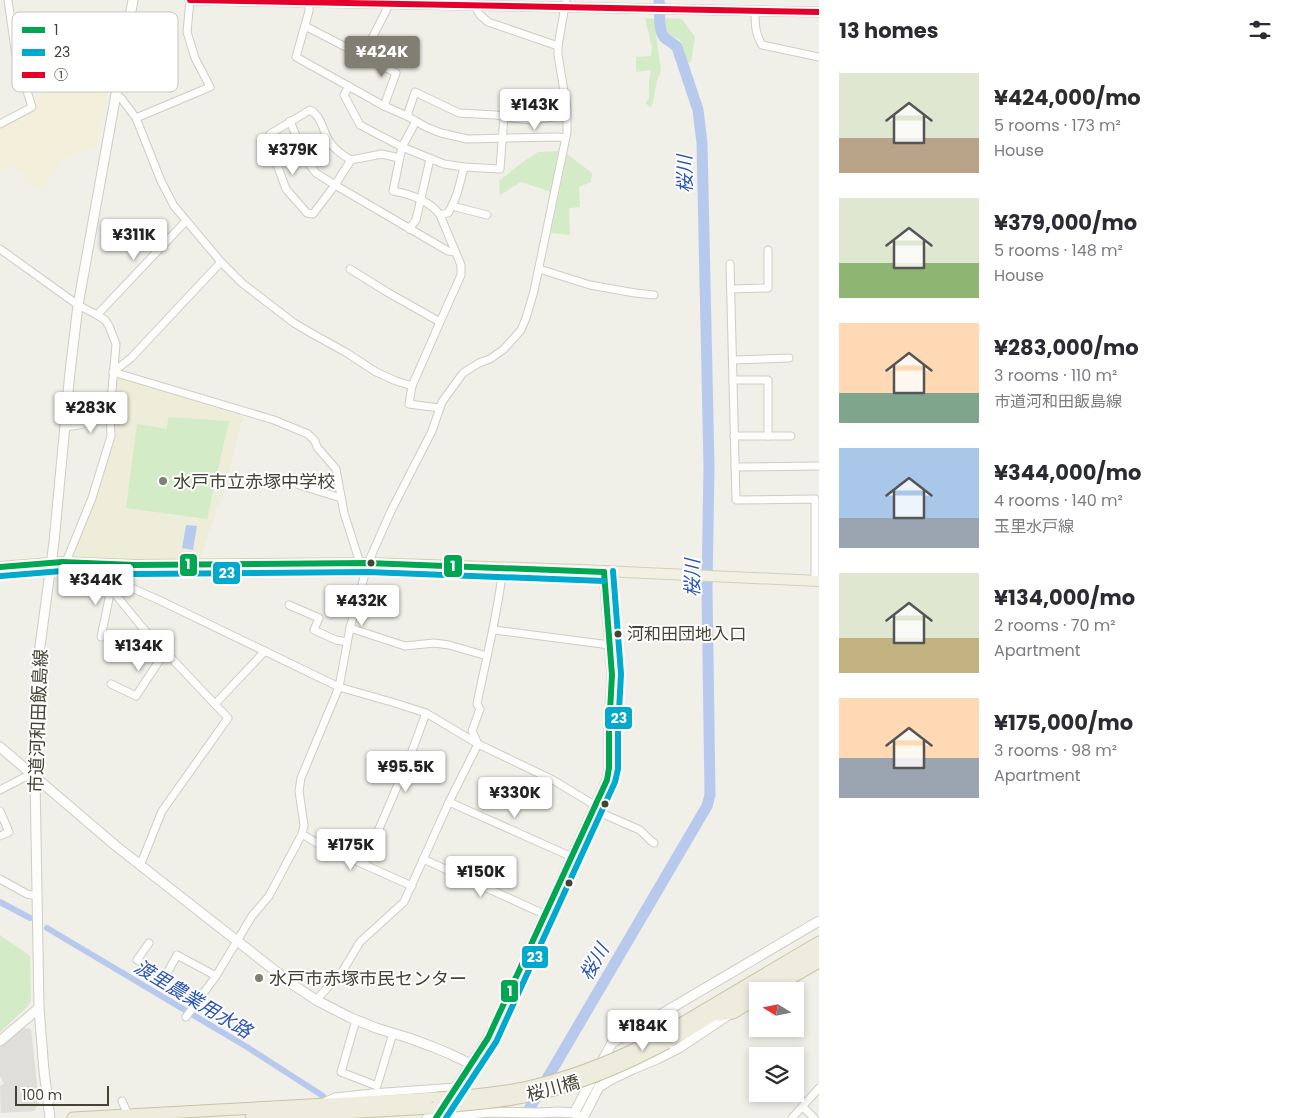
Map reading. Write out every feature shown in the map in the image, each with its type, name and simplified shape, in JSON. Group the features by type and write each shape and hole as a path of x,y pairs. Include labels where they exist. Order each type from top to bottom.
{"highway":[{"path":"706,1013 718,997 740,981 819,934"},
{"path":"706,1013 819,942"},
{"path":"706,1013 819,952"},
{"path":"785,982 819,962"},
{"path":"706,1013 733,1013 749,1003"},
{"name":"桜川橋","path":"324,1112 434,1112 549,1091 600,1075 620,1066 706,1013"},
{"path":"73,1118 128,1115 324,1112"},
{"path":"250,1118 324,1112"}],"main road":[{"path":"0,567 52,562 134,565 364,563 503,567 817,581"}],"street":[{"path":"8,0 12,28"},
{"path":"136,118 210,88 195,58 187,32 190,0 453,2 474,5 566,4 645,8 819,12"},
{"path":"309,2 309,11 296,57 384,106 441,133 455,137 467,139 566,138"},
{"path":"363,56 390,2"},
{"path":"188,1014 216,976 252,916 269,896 302,834 304,824 299,791 301,778 339,687 364,563 432,431 440,408 449,392 463,373 497,355 504,349 521,330 530,306 566,138 567,115 558,46 566,4"},
{"path":"474,5 480,15 488,22 558,46"},
{"path":"755,10 755,28 762,45 819,57"},
{"path":"305,26 396,72 384,106"},
{"path":"349,86 344,95 360,125 402,147 444,164 500,170 504,116"},
{"path":"0,124 32,107 27,92"},
{"name":"市道河和田飯島線","path":"50,1118 44,1071 40,1008 35,777 36,676 52,562 78,305 116,92"},
{"path":"407,116 415,92 459,113 496,115 531,120 567,115"},
{"path":"115,96 122,98 136,118 162,184 174,206 221,262 242,283 294,323 376,372 412,386"},
{"path":"351,160 313,214 307,213 286,189 268,140 270,134 310,110 315,113 329,142 337,152 351,160 382,154 399,158"},
{"path":"290,121 306,160 316,172 409,229 448,251 455,252"},
{"path":"416,121 402,147 393,191 412,195 430,205 440,215 460,265 461,275 412,386 409,404 440,408"},
{"path":"409,229 416,220 430,159"},
{"path":"440,215 448,213 452,206 464,167"},
{"path":"452,206 487,215"},
{"path":"97,315 186,221"},
{"path":"0,249 78,305 105,320 116,344 110,414 111,436 92,498 66,562"},
{"path":"731,289 768,288 768,250"},
{"path":"113,372 130,358 221,262"},
{"path":"730,264 736,500 815,499 817,581"},
{"path":"350,269 440,322"},
{"path":"539,269 590,285 654,295"},
{"path":"732,360 789,358"},
{"path":"113,372 274,420 308,434 315,440 317,447 336,469 344,513 364,563"},
{"path":"733,380 768,380 768,436"},
{"path":"65,427 80,426 94,422 110,414"},
{"path":"734,436 791,436"},
{"path":"735,467 819,466"},
{"path":"299,486 341,498"},
{"path":"84,562 111,589 142,627 228,718 162,811 140,866"},
{"path":"478,744 472,731 480,709 477,704 494,630 503,567"},
{"path":"434,1112 456,1087 496,1022 608,780 612,683 604,572"},
{"path":"95,575 116,581 161,601 339,687 426,713 478,744 553,780 595,808 640,830 654,843"},
{"path":"101,637 111,589"},
{"path":"290,605 319,618 314,630 336,640 347,642"},
{"path":"350,628 405,646 449,645 487,656"},
{"path":"494,630 610,645"},
{"path":"215,704 265,651"},
{"path":"111,684 136,696 165,652"},
{"path":"364,864 411,754 426,713"},
{"path":"316,1000 342,972 360,942 404,902 449,802 478,744"},
{"path":"0,747 140,866 292,984 316,1000 356,1020 433,1047 471,1064"},
{"path":"0,790 25,777 35,777"},
{"path":"449,802 572,857"},
{"path":"0,811 9,832 0,836"},
{"path":"302,834 320,845 412,886"},
{"path":"423,859 546,915"},
{"path":"0,879 27,894 38,896"},
{"path":"574,1113 612,1043 819,921"},
{"path":"149,943 137,960 164,977 177,955 216,976"},
{"path":"0,1041 40,1008"},
{"path":"434,1112 558,1112 574,1113 583,1118 599,1087 679,1048 733,1013"},
{"path":"356,1020 341,1072 378,1086 393,1033"},
{"path":"324,1112 326,1101 335,1097 456,1087"},
{"path":"792,1118 819,1088"},
{"path":"122,1101 128,1115"},
{"path":"803,1107 814,1118"}],"shaded area":[{"path":"42,92 107,93 97,146 60,160 42,191 25,178 27,176 14,165 0,171 0,125 36,107 31,99"},
{"name":"水戸市立赤塚中学校","path":"116,376 243,416 222,499 219,505 217,505 201,557 197,559 123,561 71,555 106,463"},
{"path":"23,1028 31,1029 39,1103 34,1111 1,1113 0,1086 4,1084 0,1076 0,1047"}],"green space":[{"path":"645,18 656,19 655,28 661,70 652,106 649,107 646,103 649,98 651,70 636,72 636,57 651,56 652,47"},
{"path":"664,18 682,19 695,37 691,62 688,63 681,42 677,38 665,33"},
{"path":"558,151 551,192 521,182 500,195 499,181 524,161 539,152"},
{"path":"567,154 592,173 591,182 579,187 580,207 569,208 570,235 551,233"},
{"path":"168,417 229,421 207,519 126,508 137,424 167,429"},
{"path":"0,935 30,956 31,1001 0,1032"}],"water":[{"path":"186,525 197,526 193,550 182,548"}],"waterway":[{"name":"桜川","path":"524,1118 707,806 710,795 707,588 709,466 702,143 698,110 677,47 662,34 659,0"},
{"name":"渡里農業用水路","path":"0,902 30,918"},
{"name":"渡里農業用水路","path":"47,928 247,1047 323,1096"}],"transit line":[{"name":"①","path":"190,0 819,12"},
{"name":"1","path":"0,567 62,562 134,565 368,563 604,572"},
{"name":"23","path":"1,576 62,571 134,574 368,572 604,581"},
{"name":"23","path":"446,1118 496,1042 615,782 618,769 621,674 613,571"},
{"name":"1","path":"436,1118 488,1038 607,780 612,675 604,572"}],"place":[{"name":"水戸市立赤塚中学校","path":"163,481"},
{"name":"河和田団地入口","path":"618,634"},
{"name":"水戸市赤塚市民センター","path":"259,978"}]}
